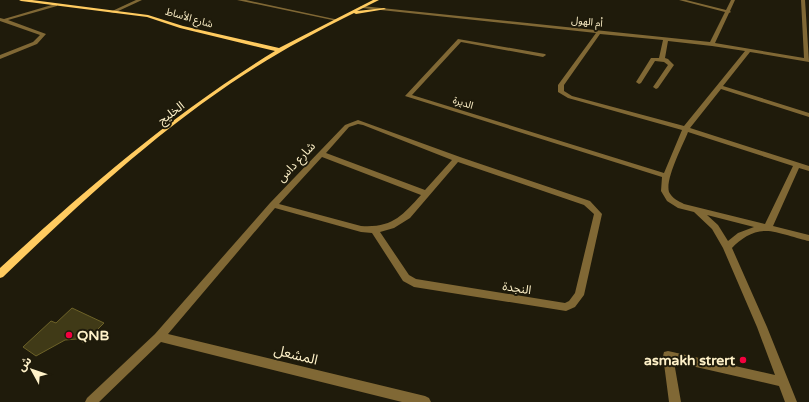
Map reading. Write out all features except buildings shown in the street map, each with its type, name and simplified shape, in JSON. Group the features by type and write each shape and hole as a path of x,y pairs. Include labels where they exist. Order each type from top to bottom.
{"street":[{"name":"شارع الأساط","path":"21,0 148,16 182,27 280,50"},
{"path":"112,12 140,0"},
{"path":"239,0 337,20"},
{"path":"378,0 378,4 384,9"},
{"name":"الخليج","path":"0,274 120,167 177,121 225,86 280,50 378,0"},
{"path":"681,0 729,12"},
{"path":"712,44 729,12 733,0"},
{"path":"805,4 808,59"},
{"path":"2,20 55,5"},
{"name":"أم الهول","path":"362,7 712,44 808,59"},
{"path":"345,16 384,9"},
{"path":"0,57 35,43 43,34 2,20"},
{"path":"599,32 561,85 561,92 570,97 686,129 809,169"},
{"path":"662,59 666,39"},
{"name":"الديرة","path":"544,55 460,40 408,96 666,176"},
{"path":"749,50 686,129 666,176 665,191 670,199 682,206 809,238"},
{"path":"639,82 652,60 662,59 669,62 671,65 656,87"},
{"path":"719,87 809,115"},
{"name":"شارع داس","path":"91,402 159,337 273,205 347,126 358,122 457,159 587,204"},
{"path":"321,154 427,194"},
{"path":"273,205 351,227 375,231 398,223 407,216 457,159"},
{"path":"727,247 743,234 768,227 797,165"},
{"name":"النجدة","path":"375,231 406,278 414,283 566,307 572,304 579,295 598,214 594,208 587,204"},
{"path":"696,210 715,228 727,247 791,402"},
{"name":"المشعل","path":"159,337 425,402"},
{"path":"675,402 668,356 784,382"}],"place":[{"name":"QNB","path":"69,335"},
{"name":"asmakh strert","path":"743,360"}]}
